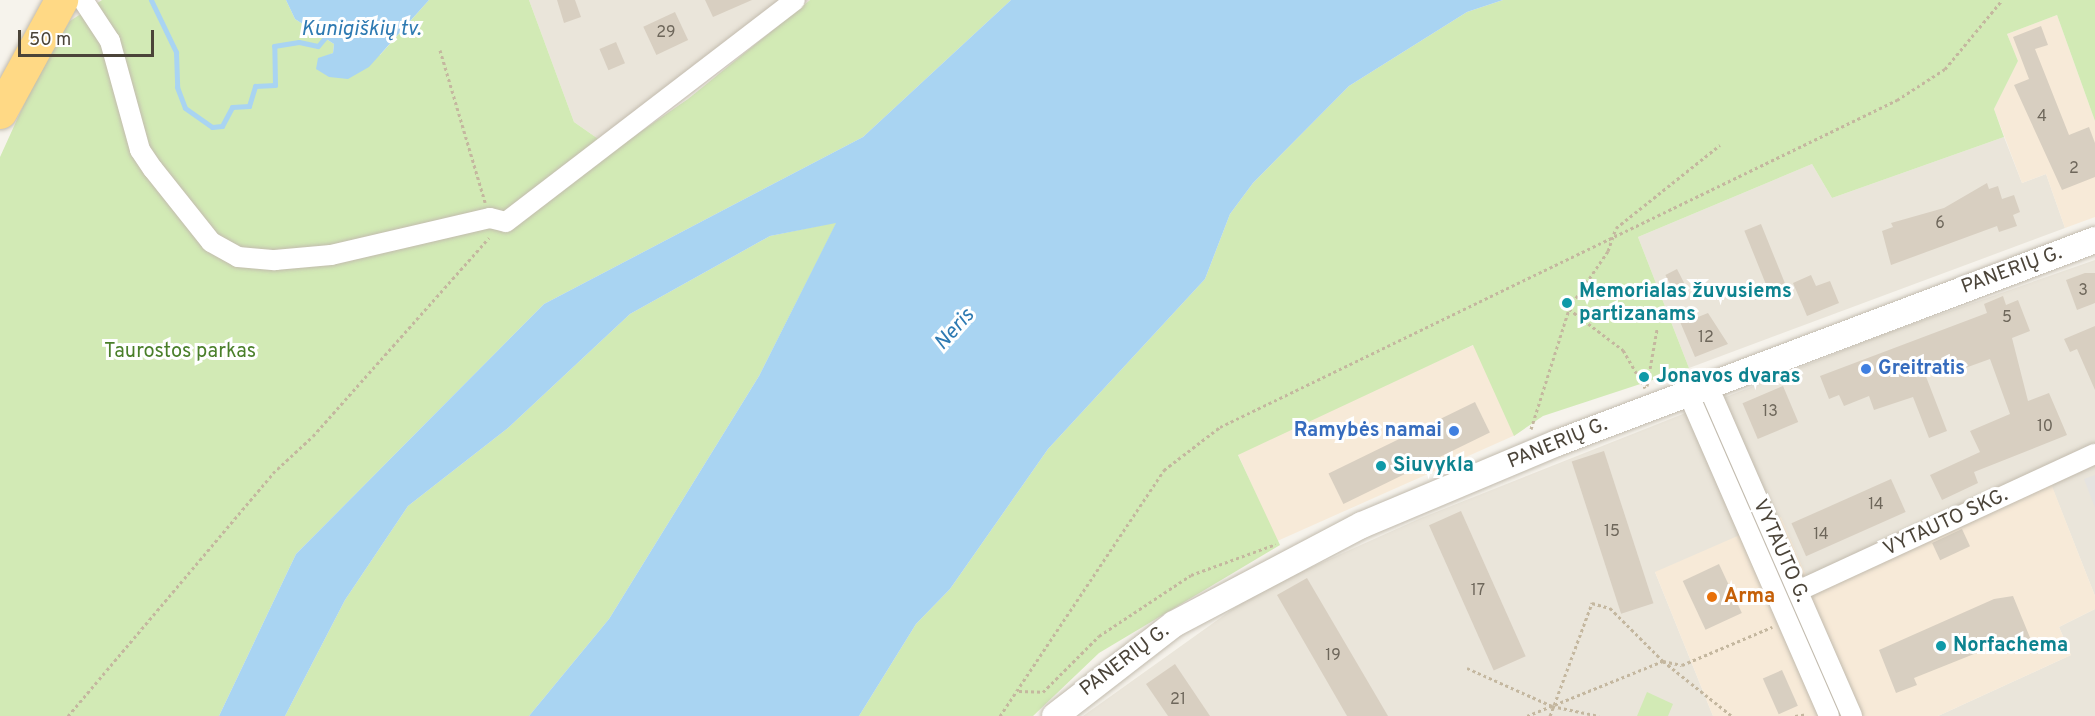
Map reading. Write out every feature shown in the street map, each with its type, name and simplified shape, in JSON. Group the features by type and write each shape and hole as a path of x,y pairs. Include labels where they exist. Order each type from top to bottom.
{"highway":[{"path":"0,112 61,0"}],"street":[{"path":"83,0 110,40 140,150 211,242 238,257 331,255 498,220 795,0"},
{"name":"PANERIŲ G.","path":"1055,716 1174,624 1294,556 1651,398 1698,390 2095,240"},
{"name":"VYTAUTO G.","path":"1698,390 1798,591 1852,716"},
{"name":"VYTAUTO G.","path":"1698,390 1788,621 1829,716"},
{"name":"VYTAUTO SKG.","path":"1798,591 2095,454"}],"path":[{"path":"1000,716 1164,470 1220,427 1613,234 1897,100 1945,69 2002,0"},
{"path":"68,716 273,473 314,436 498,220 440,50"},
{"path":"1531,431 1569,309 1608,251 1613,234 1719,146"},
{"path":"1569,309 1628,354 1651,398"},
{"path":"1651,398 1657,329"},
{"path":"1551,716 1552,706 1592,603 1610,608 1664,661 1732,716"},
{"path":"1527,716 1664,661 1682,665 1788,621"},
{"path":"1467,668 1552,706 1599,716"}],"shaded area":[{"path":"529,0 810,0 614,150 574,122"},
{"path":"2057,15 2095,121 2095,217 2065,228 2046,174 2022,183 1994,109 2018,61 2007,34"},
{"path":"2004,137 2022,183 2046,174 2065,228 1689,368 1638,237 1812,164 1832,198"},
{"path":"2095,260 2095,596 2050,482 1814,594 1655,572 1713,716 1083,716 1258,591 1421,518 1887,333"},
{"path":"1474,345 1514,435 1277,541 1236,451"},
{"path":"2095,475 2095,508 2084,479"},
{"path":"2050,481 2095,596 2095,609 2059,627 2071,655 1938,716 1713,716 1655,572 1781,517 1814,594"},
{"path":"2095,609 2095,716 1938,716 2071,655 2059,627"}],"green space":[{"name":"Taurostos parkas","path":"102,0 286,0 295,19 334,44 333,53 324,57 380,55 429,0 529,0 574,122 614,150 688,99 810,0 1011,0 863,137 544,304 296,554 219,716 0,716 0,157 40,69 70,21"},
{"path":"1503,0 2095,0 2095,121 2057,15 2007,34 2018,61 1994,109 2004,137 1832,198 1812,164 1638,237 1689,368 1543,416 1514,436 1473,345 1238,455 1280,545 1099,653 1033,716 859,716 916,624 950,589 1048,449 1205,279 1230,214 1253,183 1349,86 1467,12"},
{"path":"837,222 759,376 609,619 529,716 285,716 345,600 408,506 508,428 630,314 770,236"},
{"path":"1647,692 1673,704 1668,716 1637,716"}],"water":[{"name":"Kunigiškių tv.","path":"286,0 429,0 369,67 348,79 329,77 316,69 318,58 333,53 334,44 295,19"},
{"name":"Neris","path":"1011,0 1503,0 1467,12 1349,86 1253,183 1230,214 1205,279 1048,449 950,589 916,624 859,716 529,716 609,619 759,376 836,223 770,236 630,314 508,428 408,506 345,600 285,716 219,716 296,554 544,304 863,137"}],"building":[{"path":"557,0 575,0 581,17 564,23"},
{"path":"705,0 752,0 713,17"},
{"path":"675,12 688,40 656,55 643,27"},
{"path":"2041,26 2048,45 2035,49 2069,135 2089,127 2095,143 2095,177 2062,190 2014,85 2029,79 2013,37"},
{"path":"616,42 625,63 608,70 599,49"},
{"path":"1987,183 1989,189 1998,186 2002,199 2014,195 2020,212 2013,215 2017,226 1999,232 1997,226 1891,265 1882,231 1893,227 1891,223 1944,208"},
{"path":"1761,224 1786,285 1769,292 1744,231"},
{"path":"1677,269 1684,283 1673,289 1665,275"},
{"path":"2085,273 2095,273 2095,303 2077,310 2066,280"},
{"path":"1811,275 1816,286 1830,281 1839,303 1807,316 1793,283"},
{"path":"2003,296 2006,305 2018,300 2030,331 2012,338 2028,401 2049,393 2067,435 1974,472 1978,483 1942,500 1930,475 1980,452 1970,431 2010,414 1990,359 1954,372 1951,364 1925,374 1947,431 1929,438 1913,397 1874,410 1869,396 1844,406 1839,395 1829,399 1820,376 1987,313 1984,304"},
{"path":"1695,310 1698,317 1708,313 1728,344 1695,357 1678,317"},
{"path":"2095,326 2095,390 2077,349 2070,352 2064,339"},
{"path":"1783,386 1798,422 1758,439 1742,403"},
{"name":"Siuvykla","path":"1475,402 1490,433 1343,504 1328,473"},
{"path":"1604,451 1653,603 1621,614 1572,462"},
{"path":"1891,479 1906,512 1806,556 1791,523"},
{"path":"1461,511 1526,656 1494,670 1429,525"},
{"path":"1962,529 1970,546 1940,560 1932,543"},
{"name":"Arma","path":"1719,564 1742,613 1706,630 1683,581"},
{"path":"1307,578 1388,716 1347,716 1277,595"},
{"name":"Norfachema","path":"2013,596 2031,640 2007,650 2004,642 1914,678 1917,685 1896,693 1879,650 1994,599"},
{"path":"1175,664 1210,716 1168,716 1146,684"},
{"path":"1782,670 1798,706 1779,714 1763,679"}],"waterway":[{"path":"151,0 176,52 177,87 185,108 212,127 222,126 232,107 249,106 255,86 275,85 274,46 299,42 318,46 329,33"}],"place":[{"name":"Memorialas žuvusiems partizanams","path":"1567,303"},
{"name":"Greitratis","path":"1866,369"},
{"name":"Jonavos dvaras","path":"1644,377"},
{"name":"Ramybės namai","path":"1454,431"},
{"name":"Siuvykla","path":"1381,466"},
{"name":"Arma","path":"1712,597"},
{"name":"Norfachema","path":"1941,646"}]}
